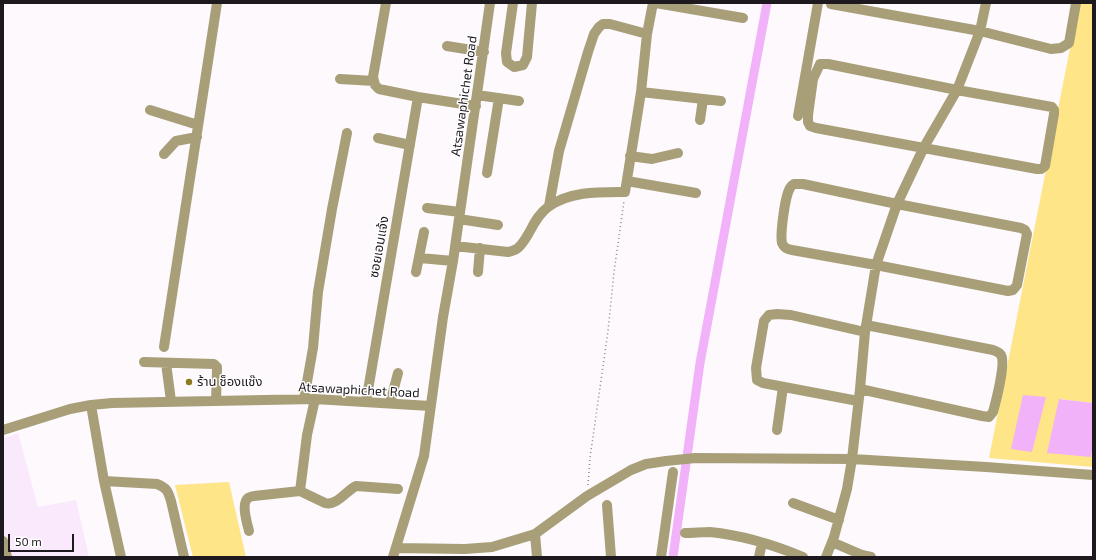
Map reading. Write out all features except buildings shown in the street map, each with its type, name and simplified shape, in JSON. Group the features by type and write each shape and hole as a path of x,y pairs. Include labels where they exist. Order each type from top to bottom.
{"street":[{"path":"164,347 217,3"},
{"path":"386,3 373,77 375,85 379,89 476,106"},
{"name":"Atsawaphichet Road","path":"3,430 70,409 112,403 315,399 430,406 460,215 490,3"},
{"path":"513,3 506,53 507,62 514,67 523,65 527,57 532,3"},
{"path":"455,246 508,252 515,250 524,241 535,221 549,206 572,195 625,192 641,92 647,34 655,3 743,18"},
{"path":"798,116 818,3"},
{"path":"831,3 980,31 1051,49 1061,48 1069,43 1076,3"},
{"path":"826,557 840,520 847,489 860,389 865,329 876,265 897,204 924,147 957,90 980,31 986,3"},
{"path":"549,206 559,151 594,34 599,27 604,24 610,24 647,34"},
{"path":"447,46 484,52"},
{"path":"820,64 828,64 957,90 1052,107 1054,114 1045,166 1041,169 1037,169 816,128 810,126 808,122 813,79 820,64"},
{"path":"340,79 374,81"},
{"path":"641,92 721,101"},
{"path":"477,95 520,101"},
{"name":"ซอยเอมแจ้ง","path":"366,402 418,97"},
{"path":"487,173 499,98"},
{"path":"700,120 703,99"},
{"path":"150,110 198,126"},
{"path":"304,399 313,348 321,277 347,132"},
{"path":"164,154 176,141 197,137"},
{"path":"378,138 410,146"},
{"path":"630,156 652,159 678,152"},
{"path":"627,181 696,193"},
{"path":"794,184 803,184 1017,227 1024,230 1027,234 1017,285 1013,290 1008,291 876,265 785,248 781,233 787,195 790,186 794,184"},
{"path":"427,208 498,225"},
{"path":"416,272 424,232"},
{"path":"478,272 480,248"},
{"path":"420,258 453,261"},
{"path":"858,401 763,383 757,380 756,368 764,321 770,316 777,314 791,315 993,350 1002,356 1003,365 994,412 989,417 860,389"},
{"path":"144,362 212,363 216,365 218,370 216,401"},
{"path":"166,363 171,401"},
{"path":"390,403 398,373"},
{"path":"777,430 783,387"},
{"path":"300,491 307,435 315,399"},
{"path":"91,405 104,481 121,557"},
{"path":"430,406 424,456 394,553 492,547 535,534 587,496 631,470 646,464 666,461 695,458 852,459 1093,475"},
{"path":"661,557 673,472"},
{"path":"104,481 157,484 164,487 168,492 171,501 184,557"},
{"path":"249,531 244,507 247,498 254,496 300,491 329,504 356,486 398,489"},
{"path":"793,503 840,520"},
{"path":"607,505 611,557"},
{"path":"685,533 709,532 734,535 803,557"},
{"path":"535,534 537,557"},
{"path":"3,540 7,557"},
{"path":"832,542 862,555 871,557"},
{"path":"759,557 762,543"}],"path":[{"path":"587,496 590,458 608,331 614,272 625,192"}],"shaded area":[{"path":"1079,3 1093,3 1093,403 1059,399 1091,457 1093,444 1093,467 989,458"},
{"path":"1023,395 1046,397 1032,452 1011,449"},
{"path":"1059,399 1093,403 1093,444 1091,457 1047,453"},
{"path":"18,433 38,507 76,500 89,557 3,557 3,439"},
{"path":"229,482 246,557 193,557 175,485"}],"waterway":[{"path":"673,557 700,363 767,3"}],"place":[{"name":"ร้าน ช็องแช๊ง","path":"189,382"}]}
